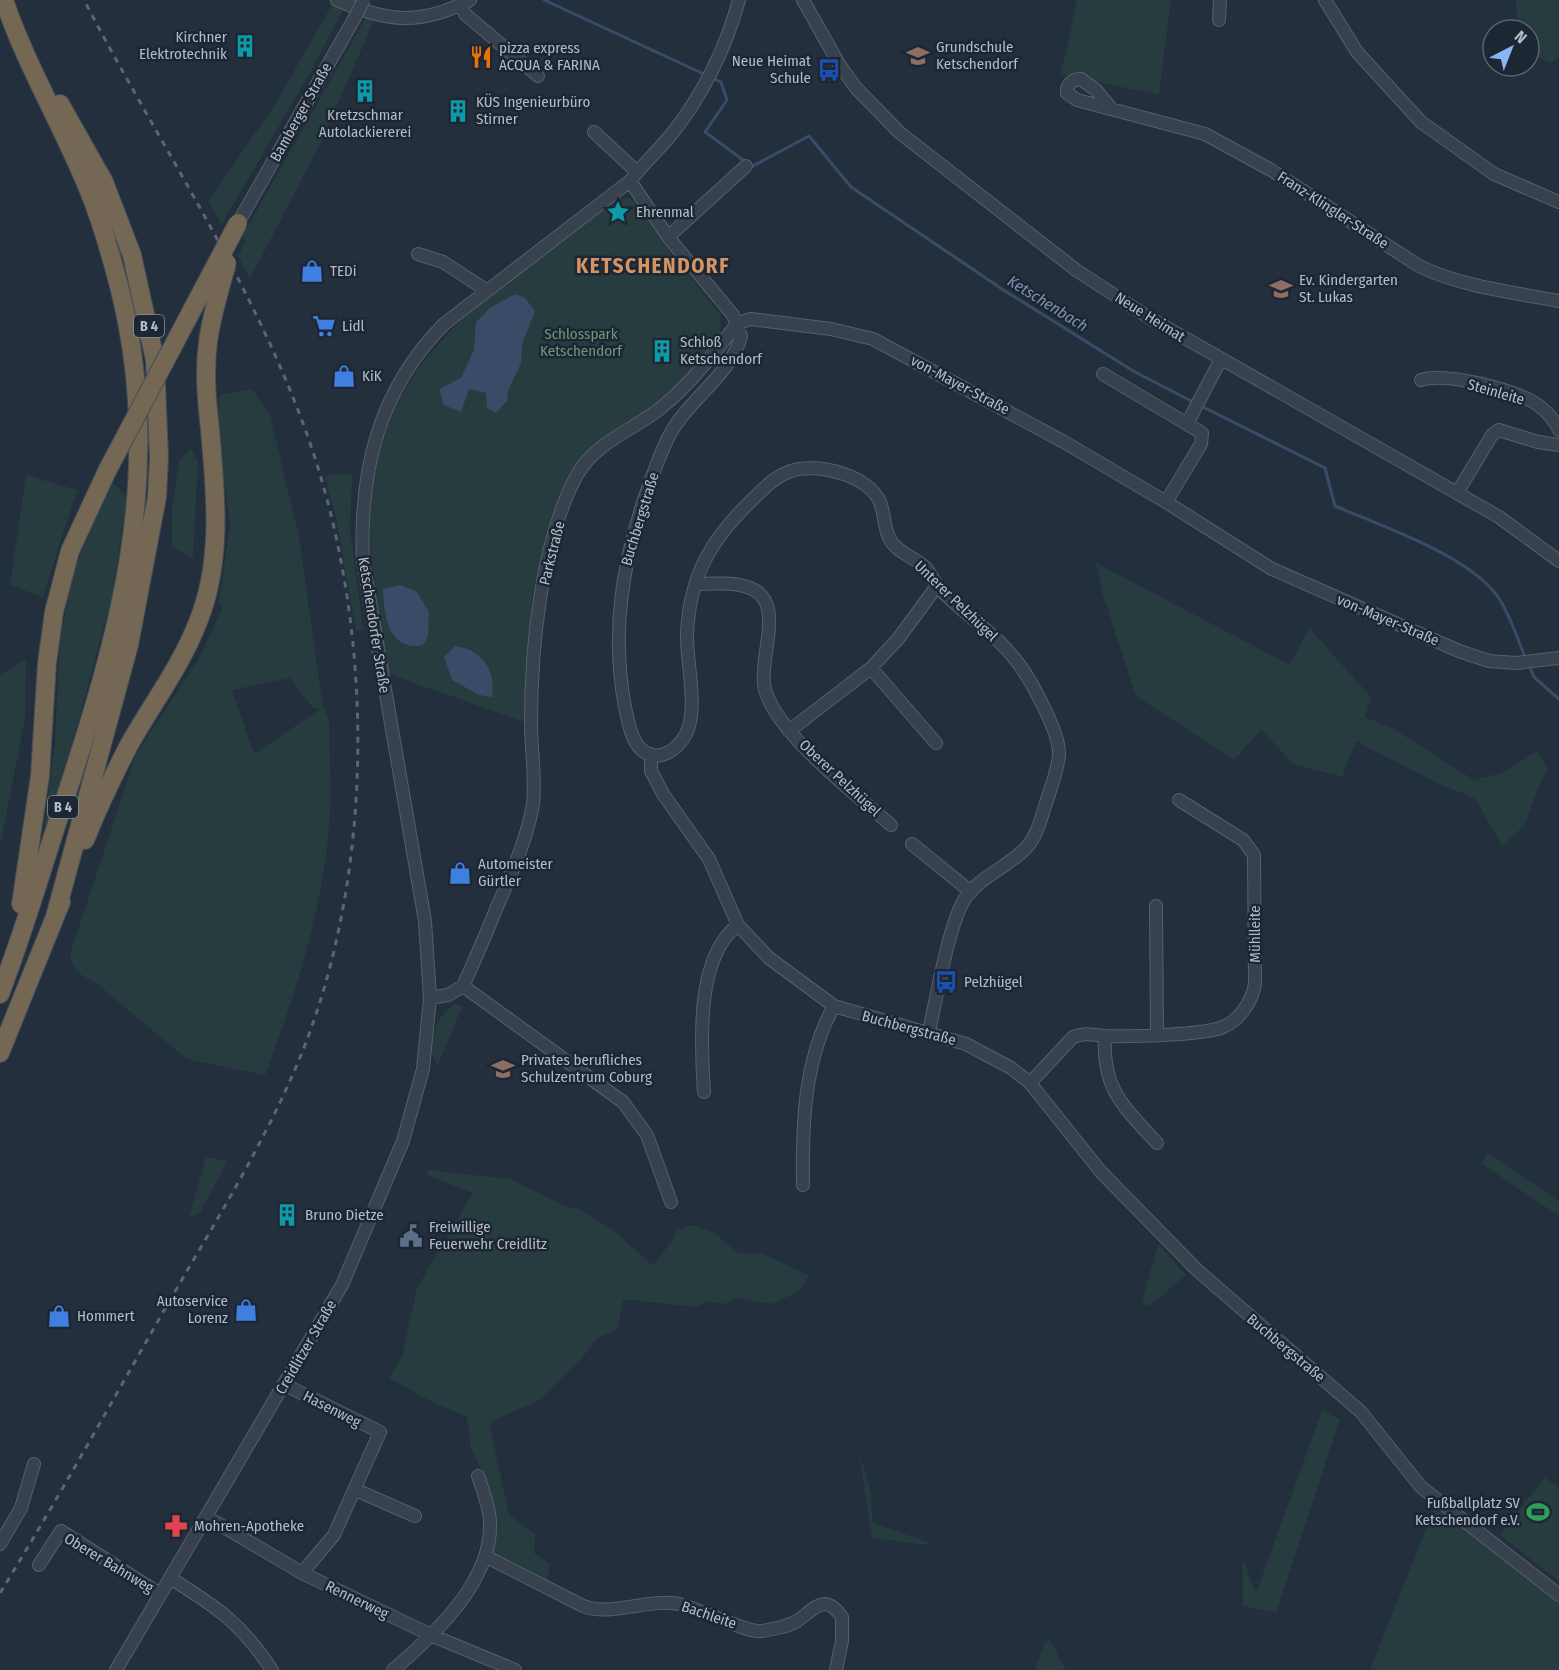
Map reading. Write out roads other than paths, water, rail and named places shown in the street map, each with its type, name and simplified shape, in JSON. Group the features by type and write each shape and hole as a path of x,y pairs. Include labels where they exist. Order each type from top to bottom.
{"highway":[{"name":"B 4","path":"0,1053 56,913 129,645 157,496 159,408 149,324 121,220 104,182 4,0"},
{"name":"B 4","path":"0,994 86,736 111,642 131,549 137,504 140,411 129,329 98,219 87,186 24,52 4,0"},
{"path":"56,913 107,789 199,621 211,571 215,540 215,479 205,386 207,340 215,298 238,223"},
{"path":"9,970 34,831 47,663 54,612 70,551 107,471 238,223"}],"street":[{"path":"337,0 386,17 409,20 426,17 465,2 465,14 538,76"},
{"name":"Bamberger Straße","path":"238,223 364,0"},
{"name":"Ketschendorfer Straße","path":"430,998 425,921 367,588 363,512 376,437 394,389 426,342 486,290 633,176 672,134 709,76 730,32 739,0"},
{"name":"Neue Heimat","path":"803,0 839,64 856,88 918,149 1076,270 1148,317 1499,517 1559,561"},
{"path":"1219,20 1220,0"},
{"path":"1325,0 1357,51 1421,122 1463,155 1494,174 1559,202"},
{"name":"Franz-Klingler-Straße","path":"1110,108 1205,134 1271,170 1419,266 1439,275 1458,282 1559,301"},
{"path":"594,132 633,176 668,237 738,323"},
{"path":"668,237 746,166"},
{"path":"417,254 443,262 486,290"},
{"name":"von-Mayer-Straße","path":"738,323 751,319 831,328 873,339 1064,442 1166,502 1272,569 1459,651 1489,661 1516,663 1559,658"},
{"name":"Parkstraße","path":"463,986 518,859 530,817 534,783 531,674 536,625 548,560 561,517 578,474 604,445 660,409 681,390 705,366 738,323"},
{"name":"Buchbergstraße","path":"738,323 741,336 733,355 687,410 664,447 628,549 619,611 620,670 625,707 632,735 640,748 651,754 651,771 663,794 692,831 709,859 738,925 769,958 834,1006 849,1013 929,1032 975,1048 1030,1083 1101,1172 1206,1278 1361,1412 1421,1487 1559,1595"},
{"path":"1190,417 1221,359"},
{"path":"1103,374 1190,417 1200,430 1203,437 1166,502"},
{"name":"Steinleite","path":"1421,380 1443,378 1490,387 1523,398 1538,405 1559,430"},
{"path":"1457,493 1492,435 1499,430 1538,442 1559,445"},
{"name":"Unterer Pelzhügel","path":"651,754 664,754 679,746 690,722 687,635 696,584 708,550 732,520 767,485 783,474 808,466 845,475 874,492 880,502 889,538 902,552 925,568 937,586 1010,653 1020,666 1049,722 1059,752 1036,836 1020,855 971,892 959,910 929,1032"},
{"name":"Oberer Pelzhügel","path":"696,584 750,587 765,600 770,611 770,622 764,649 764,686 771,707 789,731 891,825"},
{"name":"Oberer Pelzhügel","path":"789,731 871,668 898,639 937,586"},
{"path":"871,668 936,743"},
{"name":"Mühlleite","path":"1030,1083 1073,1037 1083,1033 1106,1036 1222,1028 1240,1014 1250,1002 1255,984 1254,855 1243,840 1179,800"},
{"path":"912,844 971,892"},
{"path":"1156,906 1157,1033"},
{"path":"704,1092 701,1048 704,1006 720,946 738,925"},
{"path":"430,998 448,995 463,986 623,1102 647,1135 671,1202"},
{"name":"Creidlitzer Straße","path":"117,1670 312,1340 359,1250 403,1141 424,1064 430,998"},
{"path":"803,1185 803,1133 808,1086 819,1041 834,1006"},
{"path":"1106,1036 1104,1060 1116,1096 1156,1143"},
{"name":"Hasenweg","path":"285,1385 380,1432 356,1490"},
{"path":"0,1544 21,1508 34,1464"},
{"path":"393,1670 433,1636 463,1598 485,1556 490,1518 478,1476"},
{"path":"302,1573 334,1535 356,1490 415,1516"},
{"name":"Rennerweg","path":"207,1517 302,1573 433,1636 515,1670"},
{"name":"Oberer Bahnweg","path":"39,1565 61,1531 160,1594"},
{"name":"Bachleite","path":"485,1556 583,1606 599,1611 655,1602 676,1604 698,1609 758,1632 783,1628 797,1621 815,1606 822,1604 831,1606 842,1617 842,1641 836,1670"},
{"path":"170,1578 213,1604 231,1619 258,1649 272,1670"}],"water":[{"path":"515,294 525,298 535,311 522,344 521,363 508,391 507,401 496,413 487,408 486,393 469,389 461,412 444,405 439,389 461,378 474,350 476,322 491,307"},
{"path":"401,585 417,592 429,612 428,636 423,645 412,646 403,643 391,630 387,620 383,589"},
{"path":"455,646 473,652 485,663 492,679 492,697 479,695 452,680 444,657"}],"waterway":[{"name":"Ketschenbach","path":"544,0 706,75"},
{"name":"Ketschenbach","path":"712,78 721,82 727,100 705,132 746,162"},
{"name":"Ketschenbach","path":"751,167 809,136 851,187 1005,291 1135,372 1195,403"},
{"name":"Ketschenbach","path":"1201,406 1325,468 1335,506 1425,544 1470,570 1487,584 1500,600 1526,659"},
{"name":"Ketschenbach","path":"1529,665 1534,677 1559,699"}],"railway":[{"path":"0,1593 233,1192 268,1127 299,1060 324,988 342,911 353,833 358,753 355,672 347,593 331,516 310,443 288,385 235,272 84,0"}],"place":[{"name":"Kirchner Elektrotechnik","path":"245,46"},
{"name":"Grundschule Ketschendorf","path":"918,56"},
{"name":"pizza express ACQUA & FARINA","path":"481,57"},
{"name":"Neue Heimat Schule","path":"829,70"},
{"name":"Kretzschmar Autolackiererei","path":"365,91"},
{"name":"KÜS Ingenieurbüro Stirner","path":"458,111"},
{"name":"Ehrenmal","path":"618,212"},
{"name":"TEDi","path":"312,271"},
{"name":"Ev. Kindergarten St. Lukas","path":"1281,289"},
{"name":"Lidl","path":"324,326"},
{"name":"Schloß Ketschendorf","path":"662,351"},
{"name":"KiK","path":"344,376"},
{"name":"Automeister Gürtler","path":"460,873"},
{"name":"Pelzhügel","path":"946,982"},
{"name":"Privates berufliches Schulzentrum Coburg","path":"503,1069"},
{"name":"Bruno Dietze","path":"287,1215"},
{"name":"Freiwillige Feuerwehr Creidlitz","path":"411,1236"},
{"name":"Autoservice Lorenz","path":"246,1310"},
{"name":"Hommert","path":"59,1316"},
{"name":"Fußballplatz SV Ketschendorf e.V.","path":"1538,1512"},
{"name":"Mohren-Apotheke","path":"176,1526"}],"district":[{"name":"KETSCHENDORF","path":"653,266"}],"park label":[{"name":"Schlosspark Ketschendorf","path":"581,342"}]}
